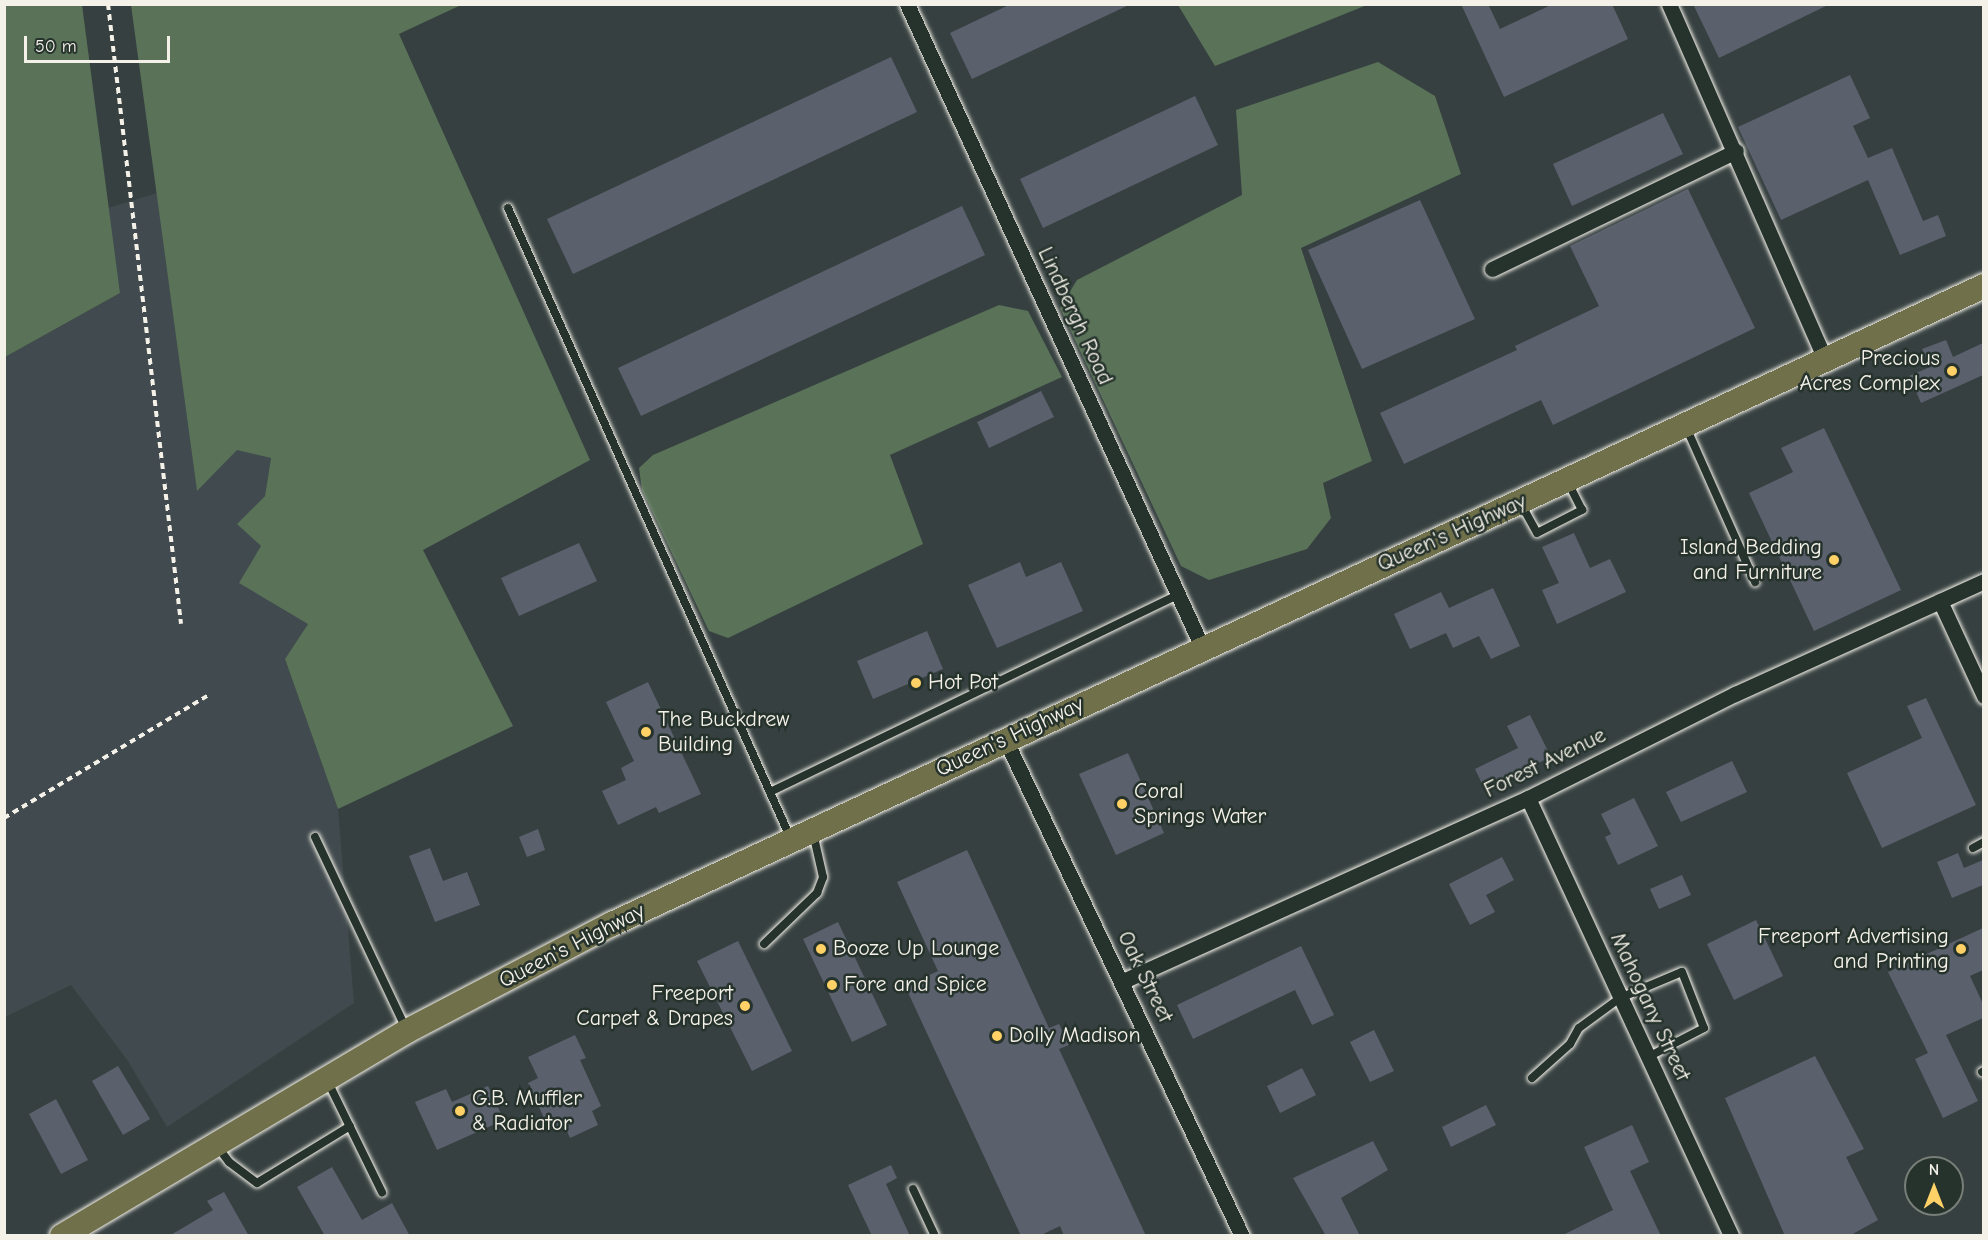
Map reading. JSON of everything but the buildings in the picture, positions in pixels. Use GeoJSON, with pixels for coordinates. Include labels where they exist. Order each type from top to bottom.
{"type":"FeatureCollection","features":[{"type":"Feature","properties":{"kind":"main road","name":"Queen's Highway"},"geometry":{"type":"LineString","coordinates":[[68,1234],[407,1031],[612,924],[1202,647],[1567,481],[1983,286]]}},
{"type":"Feature","properties":{"kind":"street","name":"Lindbergh Road"},"geometry":{"type":"LineString","coordinates":[[907,4],[1202,647]]}},
{"type":"Feature","properties":{"kind":"street"},"geometry":{"type":"LineString","coordinates":[[1669,4],[1736,151],[1825,360]]}},
{"type":"Feature","properties":{"kind":"street"},"geometry":{"type":"LineString","coordinates":[[1492,269],[1736,151]]}},
{"type":"Feature","properties":{"kind":"street","name":"Forest Avenue"},"geometry":{"type":"LineString","coordinates":[[1124,981],[1528,798],[1735,694],[1983,581]]}},
{"type":"Feature","properties":{"kind":"street"},"geometry":{"type":"LineString","coordinates":[[1940,601],[1983,696]]}},
{"type":"Feature","properties":{"kind":"street","name":"Oak Street"},"geometry":{"type":"LineString","coordinates":[[1005,739],[1124,981],[1242,1236]]}},
{"type":"Feature","properties":{"kind":"street","name":"Mahogany Street"},"geometry":{"type":"LineString","coordinates":[[1528,798],[1731,1236]]}},
{"type":"Feature","properties":{"kind":"lane"},"geometry":{"type":"LineString","coordinates":[[508,208],[770,792],[802,836],[823,877],[817,893],[764,944]]}},
{"type":"Feature","properties":{"kind":"lane"},"geometry":{"type":"LineString","coordinates":[[1685,426],[1755,582]]}},
{"type":"Feature","properties":{"kind":"lane"},"geometry":{"type":"LineString","coordinates":[[1521,502],[1537,533],[1582,510],[1567,481]]}},
{"type":"Feature","properties":{"kind":"lane"},"geometry":{"type":"LineString","coordinates":[[770,792],[1178,595]]}},
{"type":"Feature","properties":{"kind":"lane"},"geometry":{"type":"LineString","coordinates":[[315,837],[407,1031]]}},
{"type":"Feature","properties":{"kind":"lane"},"geometry":{"type":"LineString","coordinates":[[1973,848],[1983,842]]}},
{"type":"Feature","properties":{"kind":"lane"},"geometry":{"type":"LineString","coordinates":[[1532,1078],[1569,1044],[1579,1028],[1620,998],[1682,972],[1704,1028],[1648,1057]]}},
{"type":"Feature","properties":{"kind":"lane"},"geometry":{"type":"LineString","coordinates":[[327,1078],[382,1192]]}},
{"type":"Feature","properties":{"kind":"lane"},"geometry":{"type":"LineString","coordinates":[[216,1144],[229,1162],[257,1183],[350,1126]]}},
{"type":"Feature","properties":{"kind":"lane"},"geometry":{"type":"LineString","coordinates":[[913,1189],[935,1236]]}},
{"type":"Feature","properties":{"kind":"path"},"geometry":{"type":"LineString","coordinates":[[108,4],[181,624]]}},
{"type":"Feature","properties":{"kind":"path"},"geometry":{"type":"LineString","coordinates":[[4,818],[209,695]]}},
{"type":"Feature","properties":{"kind":"shaded area"},"geometry":{"type":"Polygon","coordinates":[[[157,193],[197,490],[237,449],[271,458],[265,496],[238,524],[261,546],[308,624],[285,659],[338,809],[354,1003],[167,1127],[128,1061],[71,985],[5,1017],[5,357],[120,293],[108,208],[157,193]]]}},
{"type":"Feature","properties":{"kind":"green space"},"geometry":{"type":"Polygon","coordinates":[[[5,4],[82,5],[120,293],[5,357],[5,4]]]}},
{"type":"Feature","properties":{"kind":"green space"},"geometry":{"type":"Polygon","coordinates":[[[131,5],[461,5],[399,34],[590,460],[423,550],[513,726],[338,809],[285,659],[308,624],[239,583],[261,546],[237,524],[265,496],[271,458],[237,450],[197,491],[131,5]]]}},
{"type":"Feature","properties":{"kind":"green space"},"geometry":{"type":"Polygon","coordinates":[[[1178,5],[1367,5],[1215,66],[1178,5]]]}},
{"type":"Feature","properties":{"kind":"green space"},"geometry":{"type":"Polygon","coordinates":[[[1378,62],[1435,96],[1461,174],[1301,248],[1372,461],[1323,483],[1331,518],[1307,549],[1209,580],[1181,566],[1060,308],[1077,280],[1242,195],[1236,110],[1378,62]]]}},
{"type":"Feature","properties":{"kind":"green space"},"geometry":{"type":"Polygon","coordinates":[[[999,305],[1028,311],[1062,377],[890,455],[923,544],[728,638],[709,631],[642,490],[639,468],[653,455],[999,305]]]}},
{"type":"Feature","properties":{"kind":"place","name":"Precious Acres Complex"},"geometry":{"type":"Point","coordinates":[1952,371]}},
{"type":"Feature","properties":{"kind":"place","name":"Island Bedding and Furniture"},"geometry":{"type":"Point","coordinates":[1834,560]}},
{"type":"Feature","properties":{"kind":"place","name":"Hot Pot"},"geometry":{"type":"Point","coordinates":[916,683]}},
{"type":"Feature","properties":{"kind":"place","name":"The Buckdrew Building"},"geometry":{"type":"Point","coordinates":[646,732]}},
{"type":"Feature","properties":{"kind":"place","name":"Coral Springs Water"},"geometry":{"type":"Point","coordinates":[1122,804]}},
{"type":"Feature","properties":{"kind":"place","name":"Booze Up Lounge"},"geometry":{"type":"Point","coordinates":[821,949]}},
{"type":"Feature","properties":{"kind":"place","name":"Freeport Advertising and Printing"},"geometry":{"type":"Point","coordinates":[1961,949]}},
{"type":"Feature","properties":{"kind":"place","name":"Fore and Spice"},"geometry":{"type":"Point","coordinates":[832,985]}},
{"type":"Feature","properties":{"kind":"place","name":"Freeport Carpet & Drapes"},"geometry":{"type":"Point","coordinates":[745,1006]}},
{"type":"Feature","properties":{"kind":"place","name":"Dolly Madison"},"geometry":{"type":"Point","coordinates":[997,1036]}},
{"type":"Feature","properties":{"kind":"place","name":"G.B. Muffler & Radiator"},"geometry":{"type":"Point","coordinates":[460,1111]}}]}
